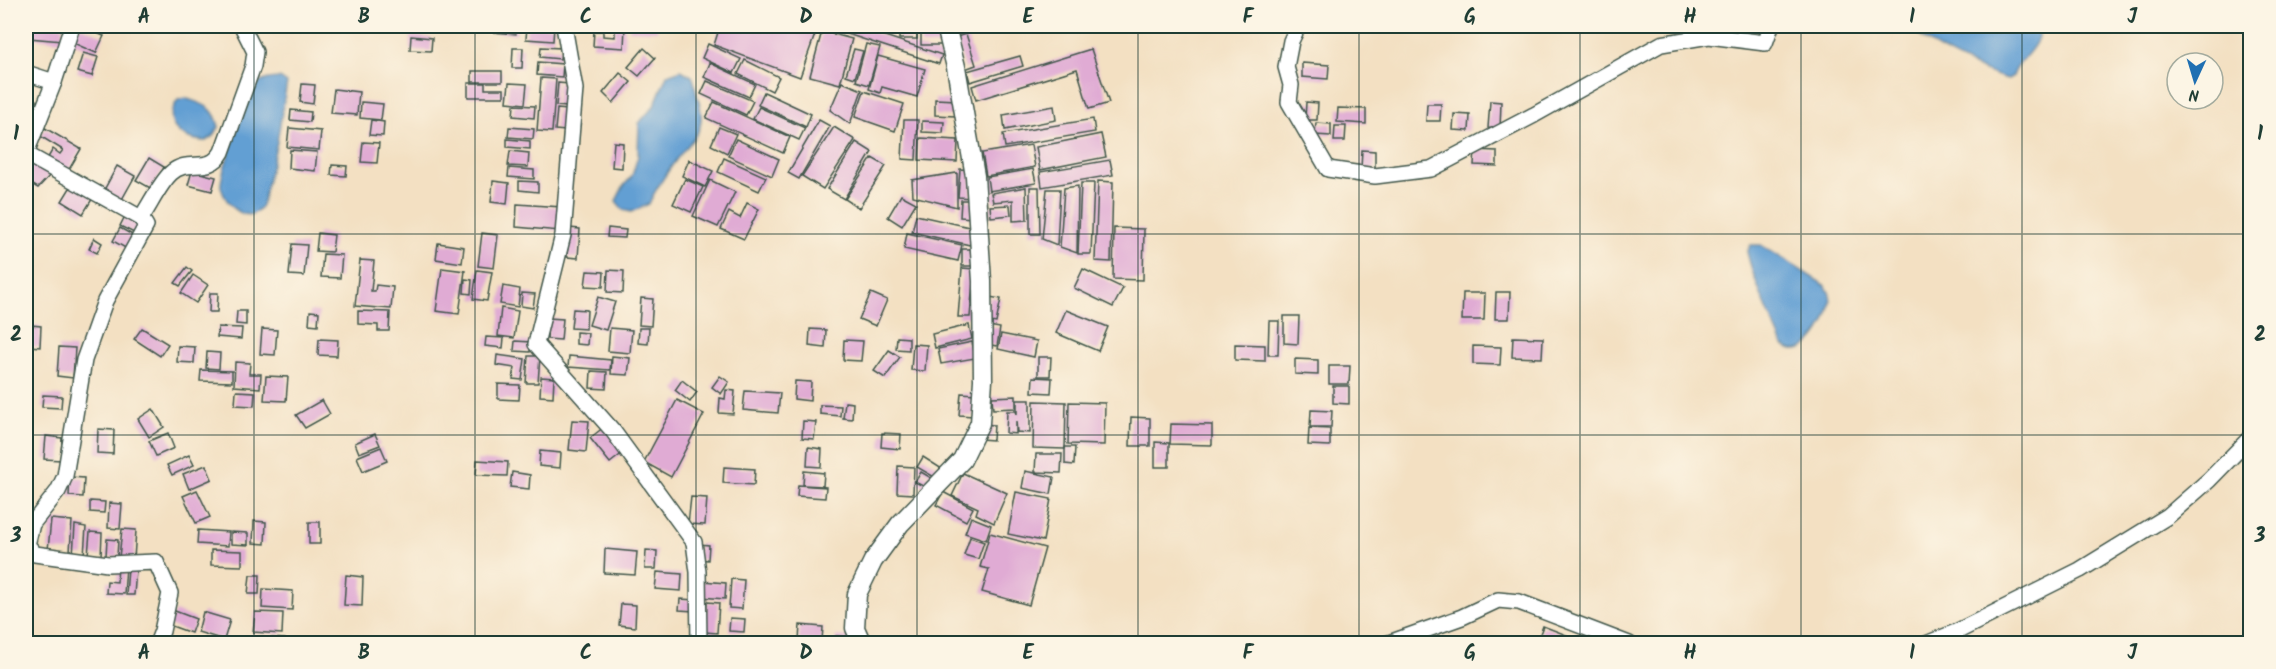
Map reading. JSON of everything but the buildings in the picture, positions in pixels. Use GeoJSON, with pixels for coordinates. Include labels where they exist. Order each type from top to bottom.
{"type":"FeatureCollection","features":[{"type":"Feature","properties":{"kind":"street"},"geometry":{"type":"LineString","coordinates":[[72,26],[54,82],[26,154],[141,218],[146,226],[105,301],[84,360],[65,476],[57,491],[32,524],[27,545],[35,554],[108,564],[156,562],[170,593],[157,644]]}},
{"type":"Feature","properties":{"kind":"street"},"geometry":{"type":"LineString","coordinates":[[141,218],[172,172],[188,165],[207,165],[216,161],[222,152],[253,66],[255,52],[242,26]]}},
{"type":"Feature","properties":{"kind":"street"},"geometry":{"type":"LineString","coordinates":[[564,26],[575,89],[563,235],[536,344],[613,431],[694,542],[698,572],[699,644]]}},
{"type":"Feature","properties":{"kind":"street"},"geometry":{"type":"LineString","coordinates":[[862,644],[855,628],[857,594],[873,561],[900,524],[962,460],[980,423],[983,380],[982,292],[975,176],[956,67],[946,26]]}},
{"type":"Feature","properties":{"kind":"street"},"geometry":{"type":"LineString","coordinates":[[1298,26],[1291,41],[1286,67],[1291,85],[1289,102],[1328,169],[1375,176],[1431,169],[1661,44],[1709,36],[1765,43],[1771,26]]}},
{"type":"Feature","properties":{"kind":"street"},"geometry":{"type":"LineString","coordinates":[[26,73],[54,82]]}},
{"type":"Feature","properties":{"kind":"street"},"geometry":{"type":"LineString","coordinates":[[1926,644],[1956,632],[2080,570],[2168,516],[2209,480],[2250,438]]}},
{"type":"Feature","properties":{"kind":"street"},"geometry":{"type":"LineString","coordinates":[[1386,644],[1462,617],[1498,600],[1519,602],[1629,644]]}},
{"type":"Feature","properties":{"kind":"water"},"geometry":{"type":"Polygon","coordinates":[[[1909,26],[2038,26],[2039,33],[2034,46],[2013,76],[2008,79],[1984,71],[1955,57],[1928,42],[1909,26]]]}},
{"type":"Feature","properties":{"kind":"water"},"geometry":{"type":"Polygon","coordinates":[[[681,70],[693,79],[701,110],[700,127],[661,181],[649,204],[631,212],[623,210],[616,201],[632,176],[638,156],[639,123],[654,106],[667,75],[681,70]]]}},
{"type":"Feature","properties":{"kind":"water"},"geometry":{"type":"Polygon","coordinates":[[[280,78],[287,83],[277,142],[262,205],[257,212],[244,214],[232,207],[223,194],[221,187],[225,167],[254,90],[263,81],[280,78]]]}},
{"type":"Feature","properties":{"kind":"water"},"geometry":{"type":"Polygon","coordinates":[[[185,98],[207,107],[217,120],[219,127],[206,141],[189,138],[176,130],[173,124],[171,117],[173,109],[178,100],[185,98]]]}},
{"type":"Feature","properties":{"kind":"water"},"geometry":{"type":"Polygon","coordinates":[[[1751,245],[1761,245],[1826,286],[1829,292],[1831,302],[1829,311],[1820,330],[1814,339],[1800,349],[1792,350],[1783,345],[1750,264],[1747,252],[1751,245]]]}}]}
